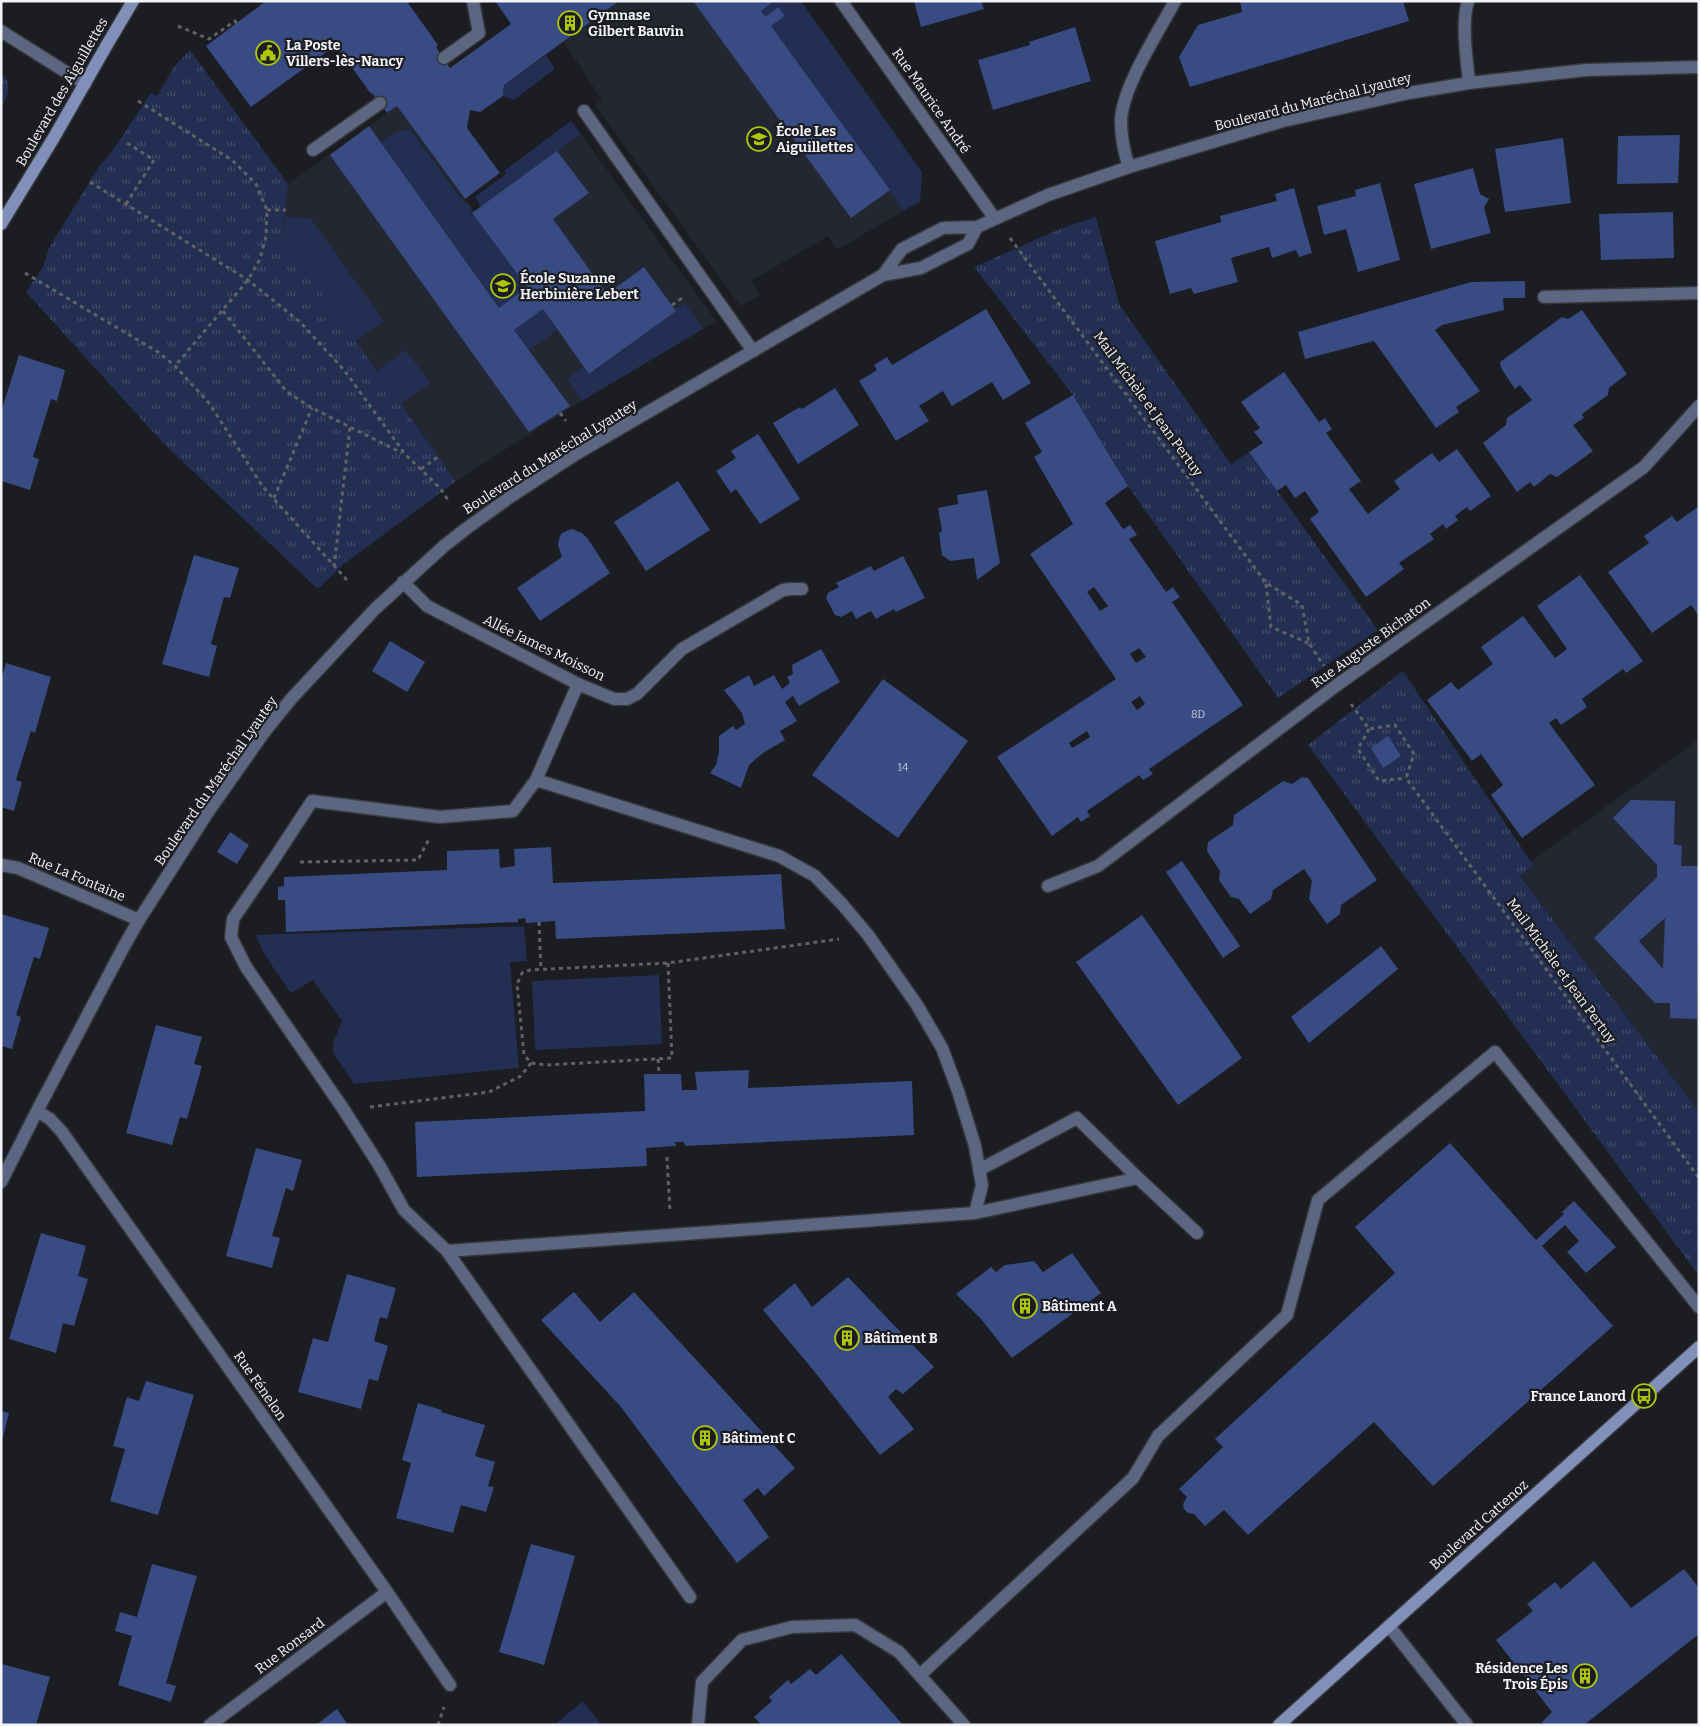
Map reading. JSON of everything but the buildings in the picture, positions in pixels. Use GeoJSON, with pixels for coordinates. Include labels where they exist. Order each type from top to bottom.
{"type":"FeatureCollection","features":[{"type":"Feature","properties":{"kind":"street","name":"Boulevard des Aiguillettes"},"geometry":{"type":"LineString","coordinates":[[1,224],[133,1]]}},
{"type":"Feature","properties":{"kind":"street"},"geometry":{"type":"LineString","coordinates":[[444,58],[479,33],[473,1]]}},
{"type":"Feature","properties":{"kind":"street","name":"Rue Maurice André"},"geometry":{"type":"LineString","coordinates":[[841,1],[995,219]]}},
{"type":"Feature","properties":{"kind":"street"},"geometry":{"type":"LineString","coordinates":[[1129,167],[1122,140],[1121,120],[1124,103],[1131,82],[1175,1]]}},
{"type":"Feature","properties":{"kind":"street"},"geometry":{"type":"LineString","coordinates":[[1468,1],[1465,30],[1469,83]]}},
{"type":"Feature","properties":{"kind":"street"},"geometry":{"type":"LineString","coordinates":[[1,31],[85,84]]}},
{"type":"Feature","properties":{"kind":"street","name":"Boulevard du Maréchal Lyautey"},"geometry":{"type":"LineString","coordinates":[[883,275],[902,249],[943,228],[978,227],[1048,195],[1129,167],[1301,117],[1409,93],[1469,83],[1586,70],[1699,67]]}},
{"type":"Feature","properties":{"kind":"street"},"geometry":{"type":"LineString","coordinates":[[313,150],[380,104]]}},
{"type":"Feature","properties":{"kind":"street"},"geometry":{"type":"LineString","coordinates":[[584,111],[753,351]]}},
{"type":"Feature","properties":{"kind":"street","name":"Boulevard du Maréchal Lyautey"},"geometry":{"type":"LineString","coordinates":[[1,1182],[139,920],[208,812],[290,699],[402,582],[467,528],[510,496],[584,450],[883,275],[921,268],[968,244],[978,227]]}},
{"type":"Feature","properties":{"kind":"street"},"geometry":{"type":"LineString","coordinates":[[1544,297],[1699,293]]}},
{"type":"Feature","properties":{"kind":"street","name":"Rue Auguste Bichaton"},"geometry":{"type":"LineString","coordinates":[[1048,886],[1098,866],[1337,685],[1644,467],[1699,406]]}},
{"type":"Feature","properties":{"kind":"street","name":"Allée James Moisson"},"geometry":{"type":"LineString","coordinates":[[402,582],[427,606],[578,684],[614,699],[627,699],[637,694],[682,649],[783,590],[802,590]]}},
{"type":"Feature","properties":{"kind":"street"},"geometry":{"type":"LineString","coordinates":[[578,684],[536,780],[513,811],[440,817],[312,800],[233,919],[231,937],[246,967],[344,1110],[379,1165],[404,1210],[447,1251],[690,1597]]}},
{"type":"Feature","properties":{"kind":"street"},"geometry":{"type":"LineString","coordinates":[[536,780],[779,856],[815,876],[868,935],[917,1005],[942,1048],[975,1146],[982,1185],[975,1213]]}},
{"type":"Feature","properties":{"kind":"street","name":"Rue La Fontaine"},"geometry":{"type":"LineString","coordinates":[[1,864],[18,868],[139,920]]}},
{"type":"Feature","properties":{"kind":"street"},"geometry":{"type":"LineString","coordinates":[[920,1675],[1133,1478],[1158,1436],[1287,1315],[1318,1200],[1495,1052],[1699,1307]]}},
{"type":"Feature","properties":{"kind":"street","name":"Rue Fénelon"},"geometry":{"type":"LineString","coordinates":[[37,1111],[50,1119],[62,1132],[387,1592],[450,1685]]}},
{"type":"Feature","properties":{"kind":"street"},"geometry":{"type":"LineString","coordinates":[[979,1170],[1077,1118],[1197,1233]]}},
{"type":"Feature","properties":{"kind":"street"},"geometry":{"type":"LineString","coordinates":[[447,1251],[975,1213],[1138,1178]]}},
{"type":"Feature","properties":{"kind":"street","name":"Boulevard Cattenoz"},"geometry":{"type":"LineString","coordinates":[[1279,1725],[1699,1347]]}},
{"type":"Feature","properties":{"kind":"street","name":"Rue Ronsard"},"geometry":{"type":"LineString","coordinates":[[210,1725],[387,1592]]}},
{"type":"Feature","properties":{"kind":"street"},"geometry":{"type":"LineString","coordinates":[[698,1725],[702,1682],[742,1640],[792,1627],[856,1626],[899,1652],[964,1725]]}},
{"type":"Feature","properties":{"kind":"street"},"geometry":{"type":"LineString","coordinates":[[1389,1626],[1466,1725]]}},
{"type":"Feature","properties":{"kind":"path"},"geometry":{"type":"LineString","coordinates":[[178,26],[209,39],[234,21],[237,24]]}},
{"type":"Feature","properties":{"kind":"path"},"geometry":{"type":"LineString","coordinates":[[138,101],[232,160],[244,170],[256,184],[266,210],[266,236],[260,259],[248,280],[175,366]]}},
{"type":"Feature","properties":{"kind":"path"},"geometry":{"type":"LineString","coordinates":[[126,143],[154,160],[126,205]]}},
{"type":"Feature","properties":{"kind":"path"},"geometry":{"type":"LineString","coordinates":[[90,182],[248,280],[300,322],[344,370],[405,454],[440,488],[448,500]]}},
{"type":"Feature","properties":{"kind":"path"},"geometry":{"type":"LineString","coordinates":[[266,210],[286,210]]}},
{"type":"Feature","properties":{"kind":"path","name":"Mail Michèle et Jean Pertuy"},"geometry":{"type":"LineString","coordinates":[[1011,238],[1266,583],[1302,604],[1309,643],[1369,729]]}},
{"type":"Feature","properties":{"kind":"path"},"geometry":{"type":"LineString","coordinates":[[25,273],[158,352],[175,366],[209,403],[263,487],[347,580]]}},
{"type":"Feature","properties":{"kind":"path"},"geometry":{"type":"LineString","coordinates":[[672,305],[685,296]]}},
{"type":"Feature","properties":{"kind":"path"},"geometry":{"type":"LineString","coordinates":[[223,311],[287,392],[312,408],[405,454]]}},
{"type":"Feature","properties":{"kind":"path"},"geometry":{"type":"LineString","coordinates":[[274,498],[312,408]]}},
{"type":"Feature","properties":{"kind":"path"},"geometry":{"type":"LineString","coordinates":[[560,413],[566,420]]}},
{"type":"Feature","properties":{"kind":"path"},"geometry":{"type":"LineString","coordinates":[[334,567],[350,427]]}},
{"type":"Feature","properties":{"kind":"path"},"geometry":{"type":"LineString","coordinates":[[421,469],[438,457]]}},
{"type":"Feature","properties":{"kind":"path","name":"Mail Michèle et Jean Pertuy"},"geometry":{"type":"LineString","coordinates":[[1266,583],[1271,626],[1309,643]]}},
{"type":"Feature","properties":{"kind":"path"},"geometry":{"type":"LineString","coordinates":[[1394,725],[1414,754],[1406,778],[1380,781],[1358,749],[1369,729],[1394,725]]}},
{"type":"Feature","properties":{"kind":"path","name":"Mail Michèle et Jean Pertuy"},"geometry":{"type":"LineString","coordinates":[[1406,778],[1699,1178]]}},
{"type":"Feature","properties":{"kind":"path"},"geometry":{"type":"LineString","coordinates":[[272,862],[418,860],[440,817]]}},
{"type":"Feature","properties":{"kind":"path"},"geometry":{"type":"LineString","coordinates":[[539,922],[541,970]]}},
{"type":"Feature","properties":{"kind":"path"},"geometry":{"type":"LineString","coordinates":[[668,963],[672,1058],[546,1064],[531,1063],[524,1055],[517,984],[522,973],[530,970],[668,963],[868,935]]}},
{"type":"Feature","properties":{"kind":"path"},"geometry":{"type":"LineString","coordinates":[[658,1059],[659,1074]]}},
{"type":"Feature","properties":{"kind":"path"},"geometry":{"type":"LineString","coordinates":[[344,1110],[489,1092],[521,1076],[531,1063]]}},
{"type":"Feature","properties":{"kind":"path"},"geometry":{"type":"LineString","coordinates":[[667,1157],[670,1211]]}},
{"type":"Feature","properties":{"kind":"shaded area","name":"École Les Aiguillettes"},"geometry":{"type":"Polygon","coordinates":[[[619,1],[801,1],[922,172],[920,201],[837,250],[828,236],[751,281],[760,295],[740,306],[595,105],[602,100],[564,42],[619,1]]]}},
{"type":"Feature","properties":{"kind":"shaded area","name":"École Suzanne Herbinière Lebert"},"geometry":{"type":"Polygon","coordinates":[[[397,106],[474,212],[581,134],[716,321],[570,408],[456,481],[282,238],[288,184],[397,106]]]}},
{"type":"Feature","properties":{"kind":"shaded area"},"geometry":{"type":"Polygon","coordinates":[[[1699,739],[1699,1112],[1520,875],[1533,865],[1530,862],[1699,739]]]}},
{"type":"Feature","properties":{"kind":"green space"},"geometry":{"type":"Polygon","coordinates":[[[774,1],[801,1],[922,172],[920,201],[904,211],[771,26],[784,16],[778,7],[765,17],[761,11],[774,1]]]}},
{"type":"Feature","properties":{"kind":"green space"},"geometry":{"type":"Polygon","coordinates":[[[190,50],[288,184],[282,238],[456,481],[344,564],[318,589],[164,444],[26,292],[43,267],[49,248],[98,168],[111,153],[151,93],[157,96],[174,67],[190,50]]]}},
{"type":"Feature","properties":{"kind":"green space"},"geometry":{"type":"Polygon","coordinates":[[[546,55],[555,69],[514,100],[503,96],[504,85],[546,55]]]}},
{"type":"Feature","properties":{"kind":"green space"},"geometry":{"type":"Polygon","coordinates":[[[1,73],[5,77],[8,90],[1,107],[1,73]]]}},
{"type":"Feature","properties":{"kind":"green space"},"geometry":{"type":"Polygon","coordinates":[[[571,121],[581,134],[481,207],[475,197],[506,174],[504,171],[571,121]]]}},
{"type":"Feature","properties":{"kind":"green space"},"geometry":{"type":"Polygon","coordinates":[[[410,129],[464,203],[467,202],[472,208],[470,211],[527,287],[499,308],[381,143],[394,134],[410,129]]]}},
{"type":"Feature","properties":{"kind":"green space"},"geometry":{"type":"Polygon","coordinates":[[[285,216],[311,219],[384,321],[355,342],[282,238],[285,216]]]}},
{"type":"Feature","properties":{"kind":"green space"},"geometry":{"type":"Polygon","coordinates":[[[1096,217],[1119,304],[1231,464],[1249,452],[1378,630],[1278,698],[1128,486],[1073,395],[974,267],[1060,229],[1096,217]]]}},
{"type":"Feature","properties":{"kind":"green space"},"geometry":{"type":"Polygon","coordinates":[[[684,302],[703,329],[582,401],[567,379],[584,366],[590,374],[676,311],[675,309],[684,302]]]}},
{"type":"Feature","properties":{"kind":"green space"},"geometry":{"type":"Polygon","coordinates":[[[543,309],[557,330],[529,350],[514,330],[543,309]]]}},
{"type":"Feature","properties":{"kind":"green space"},"geometry":{"type":"Polygon","coordinates":[[[406,350],[430,383],[400,404],[376,371],[406,350]]]}},
{"type":"Feature","properties":{"kind":"green space"},"geometry":{"type":"Polygon","coordinates":[[[1403,671],[1533,865],[1520,876],[1699,1112],[1699,1276],[1308,745],[1403,671]]]}},
{"type":"Feature","properties":{"kind":"green space"},"geometry":{"type":"Polygon","coordinates":[[[524,926],[527,961],[510,962],[519,1068],[354,1084],[333,1053],[333,1043],[342,1021],[313,980],[291,993],[266,957],[255,935],[524,926]]]}},
{"type":"Feature","properties":{"kind":"green space"},"geometry":{"type":"Polygon","coordinates":[[[659,975],[662,1044],[535,1050],[532,981],[659,975]]]}},
{"type":"Feature","properties":{"kind":"green space"},"geometry":{"type":"Polygon","coordinates":[[[583,1701],[602,1725],[554,1725],[583,1701]]]}},
{"type":"Feature","properties":{"kind":"place","name":"Gymnase Gilbert Bauvin"},"geometry":{"type":"Point","coordinates":[570,23]}},
{"type":"Feature","properties":{"kind":"place","name":"La Poste Villers-lès-Nancy"},"geometry":{"type":"Point","coordinates":[268,53]}},
{"type":"Feature","properties":{"kind":"place","name":"École Les Aiguillettes"},"geometry":{"type":"Point","coordinates":[759,139]}},
{"type":"Feature","properties":{"kind":"place","name":"École Suzanne Herbinière Lebert"},"geometry":{"type":"Point","coordinates":[503,286]}},
{"type":"Feature","properties":{"kind":"place","name":"Bâtiment A"},"geometry":{"type":"Point","coordinates":[1025,1306]}},
{"type":"Feature","properties":{"kind":"place","name":"Bâtiment B"},"geometry":{"type":"Point","coordinates":[847,1338]}},
{"type":"Feature","properties":{"kind":"place","name":"France Lanord"},"geometry":{"type":"Point","coordinates":[1644,1396]}},
{"type":"Feature","properties":{"kind":"place","name":"Bâtiment C"},"geometry":{"type":"Point","coordinates":[705,1438]}},
{"type":"Feature","properties":{"kind":"place","name":"Résidence Les Trois Épis"},"geometry":{"type":"Point","coordinates":[1585,1676]}}]}
